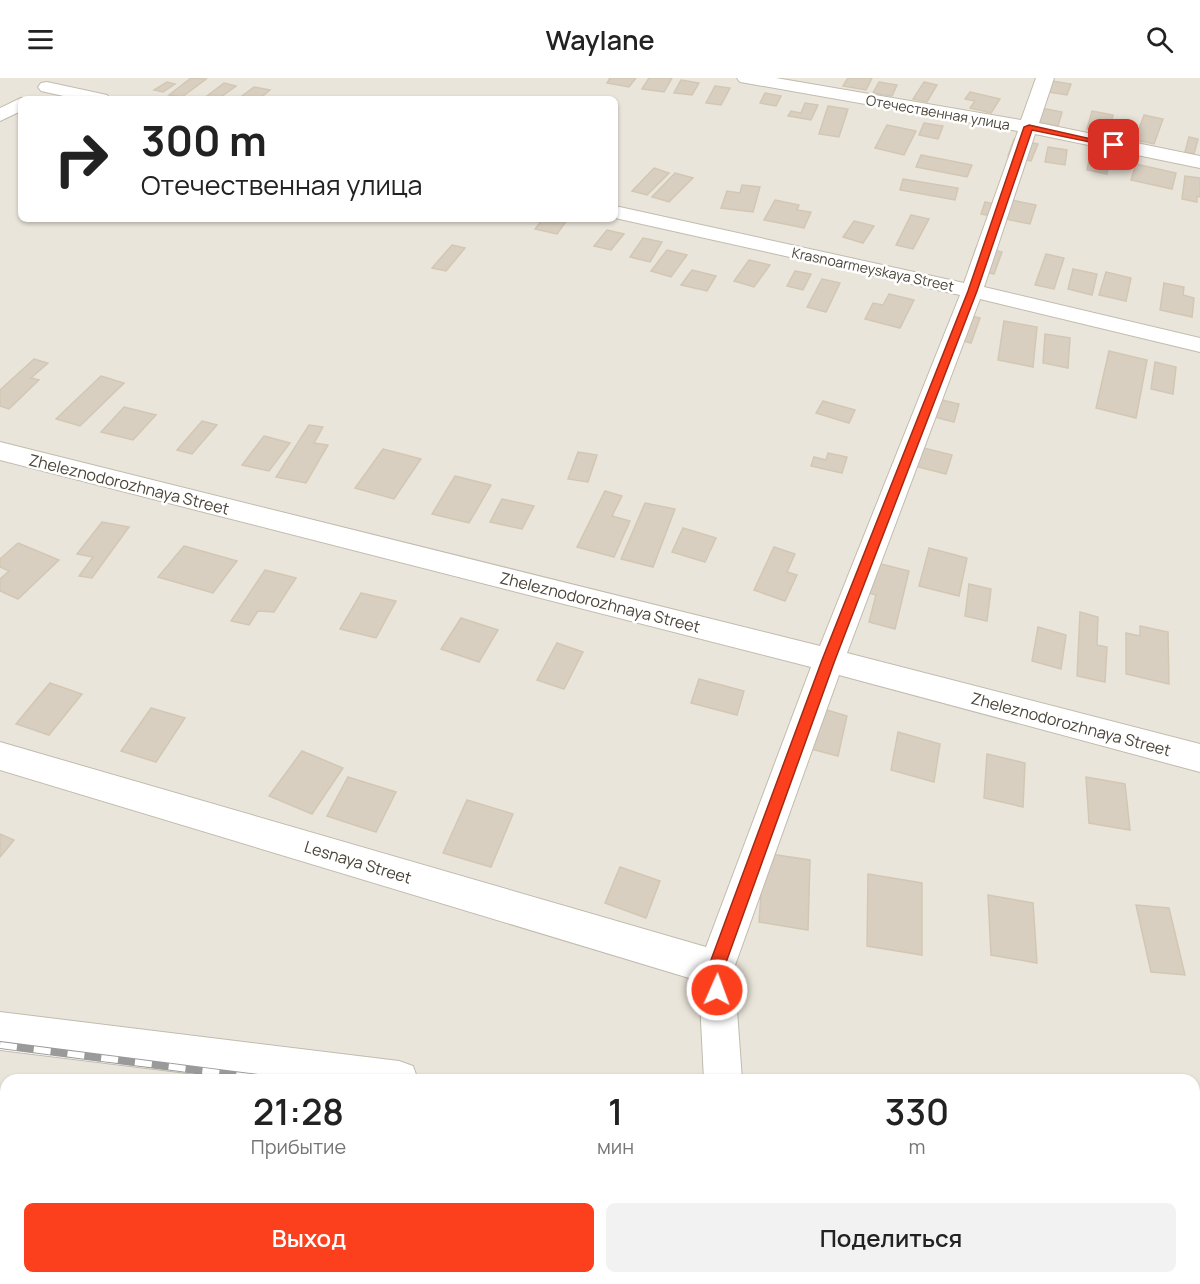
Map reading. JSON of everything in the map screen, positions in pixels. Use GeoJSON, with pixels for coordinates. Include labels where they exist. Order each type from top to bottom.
{"type":"FeatureCollection","features":[{"type":"Feature","properties":{"kind":"street","name":"Отечественная улица"},"geometry":{"type":"LineString","coordinates":[[746,78],[1029,127],[1200,162]]}},
{"type":"Feature","properties":{"kind":"street"},"geometry":{"type":"LineString","coordinates":[[723,1074],[716,968],[829,660],[972,291],[1045,78]]}},
{"type":"Feature","properties":{"kind":"street"},"geometry":{"type":"LineString","coordinates":[[32,96],[54,82],[93,96]]}},
{"type":"Feature","properties":{"kind":"street"},"geometry":{"type":"LineString","coordinates":[[0,116],[18,105]]}},
{"type":"Feature","properties":{"kind":"street","name":"Krasnoarmeyskaya Street"},"geometry":{"type":"LineString","coordinates":[[618,213],[972,291],[1200,345]]}},
{"type":"Feature","properties":{"kind":"street","name":"Zheleznodorozhnaya Street"},"geometry":{"type":"LineString","coordinates":[[0,451],[829,660],[1200,758]]}},
{"type":"Feature","properties":{"kind":"street","name":"Lesnaya Street"},"geometry":{"type":"LineString","coordinates":[[0,756],[716,968]]}},
{"type":"Feature","properties":{"kind":"street"},"geometry":{"type":"LineString","coordinates":[[0,1031],[350,1074]]}},
{"type":"Feature","properties":{"kind":"shaded area"},"geometry":{"type":"Polygon","coordinates":[[[0,78],[1200,78],[1200,1074],[0,1074],[0,78]]]}},
{"type":"Feature","properties":{"kind":"building"},"geometry":{"type":"Polygon","coordinates":[[[191,78],[206,79],[183,96],[169,95],[191,78]]]}},
{"type":"Feature","properties":{"kind":"building"},"geometry":{"type":"Polygon","coordinates":[[[610,78],[636,78],[629,87],[607,83],[610,78]]]}},
{"type":"Feature","properties":{"kind":"building"},"geometry":{"type":"Polygon","coordinates":[[[649,78],[672,78],[664,92],[642,89],[649,78]]]}},
{"type":"Feature","properties":{"kind":"building"},"geometry":{"type":"Polygon","coordinates":[[[848,78],[872,78],[866,90],[843,86],[848,78]]]}},
{"type":"Feature","properties":{"kind":"building"},"geometry":{"type":"Polygon","coordinates":[[[681,80],[699,83],[692,95],[674,93],[681,80]]]}},
{"type":"Feature","properties":{"kind":"building"},"geometry":{"type":"Polygon","coordinates":[[[1052,81],[1071,84],[1067,95],[1048,92],[1052,81]]]}},
{"type":"Feature","properties":{"kind":"building"},"geometry":{"type":"Polygon","coordinates":[[[167,82],[175,84],[163,92],[154,90],[167,82]]]}},
{"type":"Feature","properties":{"kind":"building"},"geometry":{"type":"Polygon","coordinates":[[[879,82],[897,85],[892,96],[873,93],[879,82]]]}},
{"type":"Feature","properties":{"kind":"building"},"geometry":{"type":"Polygon","coordinates":[[[924,82],[937,85],[927,102],[913,99],[924,82]]]}},
{"type":"Feature","properties":{"kind":"building"},"geometry":{"type":"Polygon","coordinates":[[[224,83],[236,86],[222,96],[207,96],[224,83]]]}},
{"type":"Feature","properties":{"kind":"building"},"geometry":{"type":"Polygon","coordinates":[[[715,86],[730,88],[721,105],[706,103],[715,86]]]}},
{"type":"Feature","properties":{"kind":"building"},"geometry":{"type":"Polygon","coordinates":[[[254,87],[270,90],[263,96],[242,96],[254,87]]]}},
{"type":"Feature","properties":{"kind":"building"},"geometry":{"type":"Polygon","coordinates":[[[970,92],[1000,99],[991,113],[970,108],[975,101],[965,99],[970,92]]]}},
{"type":"Feature","properties":{"kind":"building"},"geometry":{"type":"Polygon","coordinates":[[[765,93],[781,96],[776,106],[760,103],[765,93]]]}},
{"type":"Feature","properties":{"kind":"building"},"geometry":{"type":"Polygon","coordinates":[[[805,103],[818,105],[811,120],[788,116],[791,111],[801,113],[805,103]]]}},
{"type":"Feature","properties":{"kind":"building"},"geometry":{"type":"Polygon","coordinates":[[[828,106],[848,109],[839,137],[819,134],[828,106]]]}},
{"type":"Feature","properties":{"kind":"building"},"geometry":{"type":"Polygon","coordinates":[[[1041,108],[1062,112],[1058,126],[1037,123],[1041,108]]]}},
{"type":"Feature","properties":{"kind":"building"},"geometry":{"type":"Polygon","coordinates":[[[1092,111],[1113,115],[1109,133],[1087,129],[1092,111]]]}},
{"type":"Feature","properties":{"kind":"building"},"geometry":{"type":"Polygon","coordinates":[[[1144,115],[1163,119],[1154,144],[1135,140],[1144,115]]]}},
{"type":"Feature","properties":{"kind":"building"},"geometry":{"type":"Polygon","coordinates":[[[924,123],[943,126],[938,139],[919,135],[924,123]]]}},
{"type":"Feature","properties":{"kind":"building"},"geometry":{"type":"Polygon","coordinates":[[[887,125],[916,131],[904,155],[875,148],[887,125]]]}},
{"type":"Feature","properties":{"kind":"building"},"geometry":{"type":"Polygon","coordinates":[[[1189,137],[1198,139],[1194,154],[1185,152],[1189,137]]]}},
{"type":"Feature","properties":{"kind":"building"},"geometry":{"type":"Polygon","coordinates":[[[1014,139],[1038,144],[1031,161],[1008,156],[1014,139]]]}},
{"type":"Feature","properties":{"kind":"building"},"geometry":{"type":"Polygon","coordinates":[[[1048,147],[1067,150],[1065,165],[1045,162],[1048,147]]]}},
{"type":"Feature","properties":{"kind":"building"},"geometry":{"type":"Polygon","coordinates":[[[921,155],[972,165],[967,177],[916,167],[921,155]]]}},
{"type":"Feature","properties":{"kind":"building"},"geometry":{"type":"Polygon","coordinates":[[[1090,155],[1109,158],[1107,174],[1087,170],[1090,155]]]}},
{"type":"Feature","properties":{"kind":"building"},"geometry":{"type":"Polygon","coordinates":[[[1136,164],[1176,173],[1172,189],[1131,180],[1136,164]]]}},
{"type":"Feature","properties":{"kind":"building"},"geometry":{"type":"Polygon","coordinates":[[[654,168],[669,173],[647,195],[632,191],[654,168]]]}},
{"type":"Feature","properties":{"kind":"building"},"geometry":{"type":"Polygon","coordinates":[[[675,173],[693,178],[669,202],[652,197],[675,173]]]}},
{"type":"Feature","properties":{"kind":"building"},"geometry":{"type":"Polygon","coordinates":[[[1185,176],[1200,178],[1200,197],[1197,196],[1197,202],[1182,199],[1185,176]]]}},
{"type":"Feature","properties":{"kind":"building"},"geometry":{"type":"Polygon","coordinates":[[[903,179],[958,188],[955,200],[900,190],[903,179]]]}},
{"type":"Feature","properties":{"kind":"building"},"geometry":{"type":"Polygon","coordinates":[[[742,185],[760,187],[753,212],[721,208],[727,191],[740,193],[742,185]]]}},
{"type":"Feature","properties":{"kind":"building"},"geometry":{"type":"Polygon","coordinates":[[[997,197],[1036,205],[1030,224],[981,214],[985,202],[994,204],[997,197]]]}},
{"type":"Feature","properties":{"kind":"building"},"geometry":{"type":"Polygon","coordinates":[[[775,200],[799,205],[797,210],[811,212],[804,228],[764,220],[775,200]]]}},
{"type":"Feature","properties":{"kind":"building"},"geometry":{"type":"Polygon","coordinates":[[[911,215],[929,219],[913,249],[896,245],[911,215]]]}},
{"type":"Feature","properties":{"kind":"building"},"geometry":{"type":"Polygon","coordinates":[[[854,221],[874,226],[863,243],[843,237],[854,221]]]}},
{"type":"Feature","properties":{"kind":"building"},"geometry":{"type":"Polygon","coordinates":[[[541,222],[566,222],[557,234],[535,229],[541,222]]]}},
{"type":"Feature","properties":{"kind":"building"},"geometry":{"type":"Polygon","coordinates":[[[607,230],[624,234],[611,250],[594,246],[607,230]]]}},
{"type":"Feature","properties":{"kind":"building"},"geometry":{"type":"Polygon","coordinates":[[[643,238],[662,242],[650,262],[630,257],[643,238]]]}},
{"type":"Feature","properties":{"kind":"building"},"geometry":{"type":"Polygon","coordinates":[[[452,245],[465,248],[446,271],[432,268],[452,245]]]}},
{"type":"Feature","properties":{"kind":"building"},"geometry":{"type":"Polygon","coordinates":[[[977,246],[1002,252],[994,274],[969,268],[977,246]]]}},
{"type":"Feature","properties":{"kind":"building"},"geometry":{"type":"Polygon","coordinates":[[[667,250],[687,255],[671,277],[651,271],[667,250]]]}},
{"type":"Feature","properties":{"kind":"building"},"geometry":{"type":"Polygon","coordinates":[[[1046,254],[1064,258],[1054,289],[1035,285],[1046,254]]]}},
{"type":"Feature","properties":{"kind":"building"},"geometry":{"type":"Polygon","coordinates":[[[749,260],[770,265],[754,287],[734,281],[749,260]]]}},
{"type":"Feature","properties":{"kind":"building"},"geometry":{"type":"Polygon","coordinates":[[[1073,269],[1097,274],[1092,295],[1068,289],[1073,269]]]}},
{"type":"Feature","properties":{"kind":"building"},"geometry":{"type":"Polygon","coordinates":[[[692,270],[716,276],[707,291],[681,285],[692,270]]]}},
{"type":"Feature","properties":{"kind":"building"},"geometry":{"type":"Polygon","coordinates":[[[795,271],[811,274],[803,290],[787,286],[795,271]]]}},
{"type":"Feature","properties":{"kind":"building"},"geometry":{"type":"Polygon","coordinates":[[[1106,272],[1131,278],[1126,301],[1099,295],[1106,272]]]}},
{"type":"Feature","properties":{"kind":"building"},"geometry":{"type":"Polygon","coordinates":[[[822,279],[840,283],[826,312],[807,307],[822,279]]]}},
{"type":"Feature","properties":{"kind":"building"},"geometry":{"type":"Polygon","coordinates":[[[1164,283],[1184,287],[1183,295],[1194,298],[1192,317],[1160,310],[1164,283]]]}},
{"type":"Feature","properties":{"kind":"building"},"geometry":{"type":"Polygon","coordinates":[[[889,294],[914,300],[900,328],[865,319],[873,303],[883,305],[889,294]]]}},
{"type":"Feature","properties":{"kind":"building"},"geometry":{"type":"Polygon","coordinates":[[[955,312],[980,318],[971,343],[944,336],[955,312]]]}},
{"type":"Feature","properties":{"kind":"building"},"geometry":{"type":"Polygon","coordinates":[[[1004,321],[1037,327],[1033,367],[998,360],[1004,321]]]}},
{"type":"Feature","properties":{"kind":"building"},"geometry":{"type":"Polygon","coordinates":[[[1045,334],[1070,338],[1068,368],[1043,363],[1045,334]]]}},
{"type":"Feature","properties":{"kind":"building"},"geometry":{"type":"Polygon","coordinates":[[[1109,351],[1147,360],[1136,418],[1096,408],[1109,351]]]}},
{"type":"Feature","properties":{"kind":"building"},"geometry":{"type":"Polygon","coordinates":[[[34,359],[48,363],[31,378],[39,380],[9,409],[0,406],[0,390],[34,359]]]}},
{"type":"Feature","properties":{"kind":"building"},"geometry":{"type":"Polygon","coordinates":[[[1155,362],[1176,367],[1173,394],[1151,389],[1155,362]]]}},
{"type":"Feature","properties":{"kind":"building"},"geometry":{"type":"Polygon","coordinates":[[[101,376],[124,383],[80,426],[56,419],[101,376]]]}},
{"type":"Feature","properties":{"kind":"building"},"geometry":{"type":"Polygon","coordinates":[[[921,395],[959,404],[954,422],[915,412],[921,395]]]}},
{"type":"Feature","properties":{"kind":"building"},"geometry":{"type":"Polygon","coordinates":[[[823,401],[855,410],[849,423],[816,413],[823,401]]]}},
{"type":"Feature","properties":{"kind":"building"},"geometry":{"type":"Polygon","coordinates":[[[124,407],[156,415],[133,440],[101,432],[124,407]]]}},
{"type":"Feature","properties":{"kind":"building"},"geometry":{"type":"Polygon","coordinates":[[[202,421],[217,425],[192,454],[177,450],[202,421]]]}},
{"type":"Feature","properties":{"kind":"building"},"geometry":{"type":"Polygon","coordinates":[[[309,425],[323,427],[314,443],[328,445],[306,483],[276,477],[309,425]]]}},
{"type":"Feature","properties":{"kind":"building"},"geometry":{"type":"Polygon","coordinates":[[[264,436],[290,443],[269,471],[242,465],[264,436]]]}},
{"type":"Feature","properties":{"kind":"building"},"geometry":{"type":"Polygon","coordinates":[[[904,443],[952,455],[946,474],[899,462],[904,443]]]}},
{"type":"Feature","properties":{"kind":"building"},"geometry":{"type":"Polygon","coordinates":[[[383,449],[421,459],[394,499],[355,488],[383,449]]]}},
{"type":"Feature","properties":{"kind":"building"},"geometry":{"type":"Polygon","coordinates":[[[578,452],[597,455],[588,482],[568,479],[578,452]]]}},
{"type":"Feature","properties":{"kind":"building"},"geometry":{"type":"Polygon","coordinates":[[[828,453],[847,457],[842,473],[811,466],[814,457],[826,460],[828,453]]]}},
{"type":"Feature","properties":{"kind":"building"},"geometry":{"type":"Polygon","coordinates":[[[455,476],[491,485],[469,523],[432,514],[455,476]]]}},
{"type":"Feature","properties":{"kind":"building"},"geometry":{"type":"Polygon","coordinates":[[[605,491],[622,496],[612,516],[630,521],[614,557],[577,547],[605,491]]]}},
{"type":"Feature","properties":{"kind":"building"},"geometry":{"type":"Polygon","coordinates":[[[502,499],[534,506],[522,529],[490,522],[502,499]]]}},
{"type":"Feature","properties":{"kind":"building"},"geometry":{"type":"Polygon","coordinates":[[[645,503],[675,509],[653,567],[621,559],[645,503]]]}},
{"type":"Feature","properties":{"kind":"building"},"geometry":{"type":"Polygon","coordinates":[[[102,522],[129,527],[92,578],[79,576],[93,557],[77,554],[102,522]]]}},
{"type":"Feature","properties":{"kind":"building"},"geometry":{"type":"Polygon","coordinates":[[[683,528],[716,538],[705,562],[672,552],[683,528]]]}},
{"type":"Feature","properties":{"kind":"building"},"geometry":{"type":"Polygon","coordinates":[[[18,543],[59,560],[18,599],[0,591],[0,579],[9,571],[0,567],[0,559],[18,543]]]}},
{"type":"Feature","properties":{"kind":"building"},"geometry":{"type":"Polygon","coordinates":[[[184,546],[237,561],[213,593],[158,577],[184,546]]]}},
{"type":"Feature","properties":{"kind":"building"},"geometry":{"type":"Polygon","coordinates":[[[774,547],[795,554],[787,572],[797,575],[785,601],[754,590],[774,547]]]}},
{"type":"Feature","properties":{"kind":"building"},"geometry":{"type":"Polygon","coordinates":[[[929,548],[967,558],[959,596],[919,586],[929,548]]]}},
{"type":"Feature","properties":{"kind":"building"},"geometry":{"type":"Polygon","coordinates":[[[873,562],[909,571],[895,629],[869,622],[876,595],[865,592],[873,562]]]}},
{"type":"Feature","properties":{"kind":"building"},"geometry":{"type":"Polygon","coordinates":[[[265,570],[296,578],[274,612],[258,611],[249,625],[231,621],[265,570]]]}},
{"type":"Feature","properties":{"kind":"building"},"geometry":{"type":"Polygon","coordinates":[[[969,584],[991,589],[987,621],[965,616],[969,584]]]}},
{"type":"Feature","properties":{"kind":"building"},"geometry":{"type":"Polygon","coordinates":[[[361,593],[396,601],[376,638],[340,629],[361,593]]]}},
{"type":"Feature","properties":{"kind":"building"},"geometry":{"type":"Polygon","coordinates":[[[1080,612],[1098,617],[1097,645],[1107,647],[1105,682],[1077,676],[1080,612]]]}},
{"type":"Feature","properties":{"kind":"building"},"geometry":{"type":"Polygon","coordinates":[[[461,618],[498,630],[479,662],[441,649],[461,618]]]}},
{"type":"Feature","properties":{"kind":"building"},"geometry":{"type":"Polygon","coordinates":[[[1140,626],[1168,632],[1169,684],[1126,674],[1126,633],[1140,636],[1140,626]]]}},
{"type":"Feature","properties":{"kind":"building"},"geometry":{"type":"Polygon","coordinates":[[[1038,627],[1066,635],[1061,669],[1032,661],[1038,627]]]}},
{"type":"Feature","properties":{"kind":"building"},"geometry":{"type":"Polygon","coordinates":[[[557,643],[583,652],[564,689],[537,680],[557,643]]]}},
{"type":"Feature","properties":{"kind":"building"},"geometry":{"type":"Polygon","coordinates":[[[699,679],[744,691],[737,715],[691,703],[699,679]]]}},
{"type":"Feature","properties":{"kind":"building"},"geometry":{"type":"Polygon","coordinates":[[[50,683],[82,694],[49,735],[16,724],[50,683]]]}},
{"type":"Feature","properties":{"kind":"building"},"geometry":{"type":"Polygon","coordinates":[[[817,707],[847,716],[838,756],[807,748],[817,707]]]}},
{"type":"Feature","properties":{"kind":"building"},"geometry":{"type":"Polygon","coordinates":[[[151,708],[185,718],[156,762],[121,751],[151,708]]]}},
{"type":"Feature","properties":{"kind":"building"},"geometry":{"type":"Polygon","coordinates":[[[898,732],[940,744],[934,782],[891,770],[898,732]]]}},
{"type":"Feature","properties":{"kind":"building"},"geometry":{"type":"Polygon","coordinates":[[[302,751],[343,768],[312,814],[269,796],[302,751]]]}},
{"type":"Feature","properties":{"kind":"building"},"geometry":{"type":"Polygon","coordinates":[[[987,754],[1025,763],[1023,807],[984,798],[987,754]]]}},
{"type":"Feature","properties":{"kind":"building"},"geometry":{"type":"Polygon","coordinates":[[[348,777],[396,792],[376,832],[327,816],[348,777]]]}},
{"type":"Feature","properties":{"kind":"building"},"geometry":{"type":"Polygon","coordinates":[[[1086,777],[1125,784],[1130,830],[1089,823],[1086,777]]]}},
{"type":"Feature","properties":{"kind":"building"},"geometry":{"type":"Polygon","coordinates":[[[467,800],[513,814],[491,867],[443,853],[467,800]]]}},
{"type":"Feature","properties":{"kind":"building"},"geometry":{"type":"Polygon","coordinates":[[[0,834],[14,840],[0,857],[0,834]]]}},
{"type":"Feature","properties":{"kind":"building"},"geometry":{"type":"Polygon","coordinates":[[[764,853],[810,860],[808,930],[759,922],[764,853]]]}},
{"type":"Feature","properties":{"kind":"building"},"geometry":{"type":"Polygon","coordinates":[[[620,867],[660,881],[646,918],[605,903],[620,867]]]}},
{"type":"Feature","properties":{"kind":"building"},"geometry":{"type":"Polygon","coordinates":[[[868,874],[922,883],[922,955],[867,946],[868,874]]]}},
{"type":"Feature","properties":{"kind":"building"},"geometry":{"type":"Polygon","coordinates":[[[988,895],[1033,903],[1037,963],[991,955],[988,895]]]}},
{"type":"Feature","properties":{"kind":"building"},"geometry":{"type":"Polygon","coordinates":[[[1136,905],[1169,908],[1185,975],[1151,972],[1136,905]]]}},
{"type":"Feature","properties":{"kind":"railway"},"geometry":{"type":"LineString","coordinates":[[0,1045],[227,1074]]}},
{"type":"Feature","properties":{"kind":"route"},"geometry":{"type":"LineString","coordinates":[[717,990],[716,968],[829,660],[972,291],[1029,127],[1114,145]]}}]}
